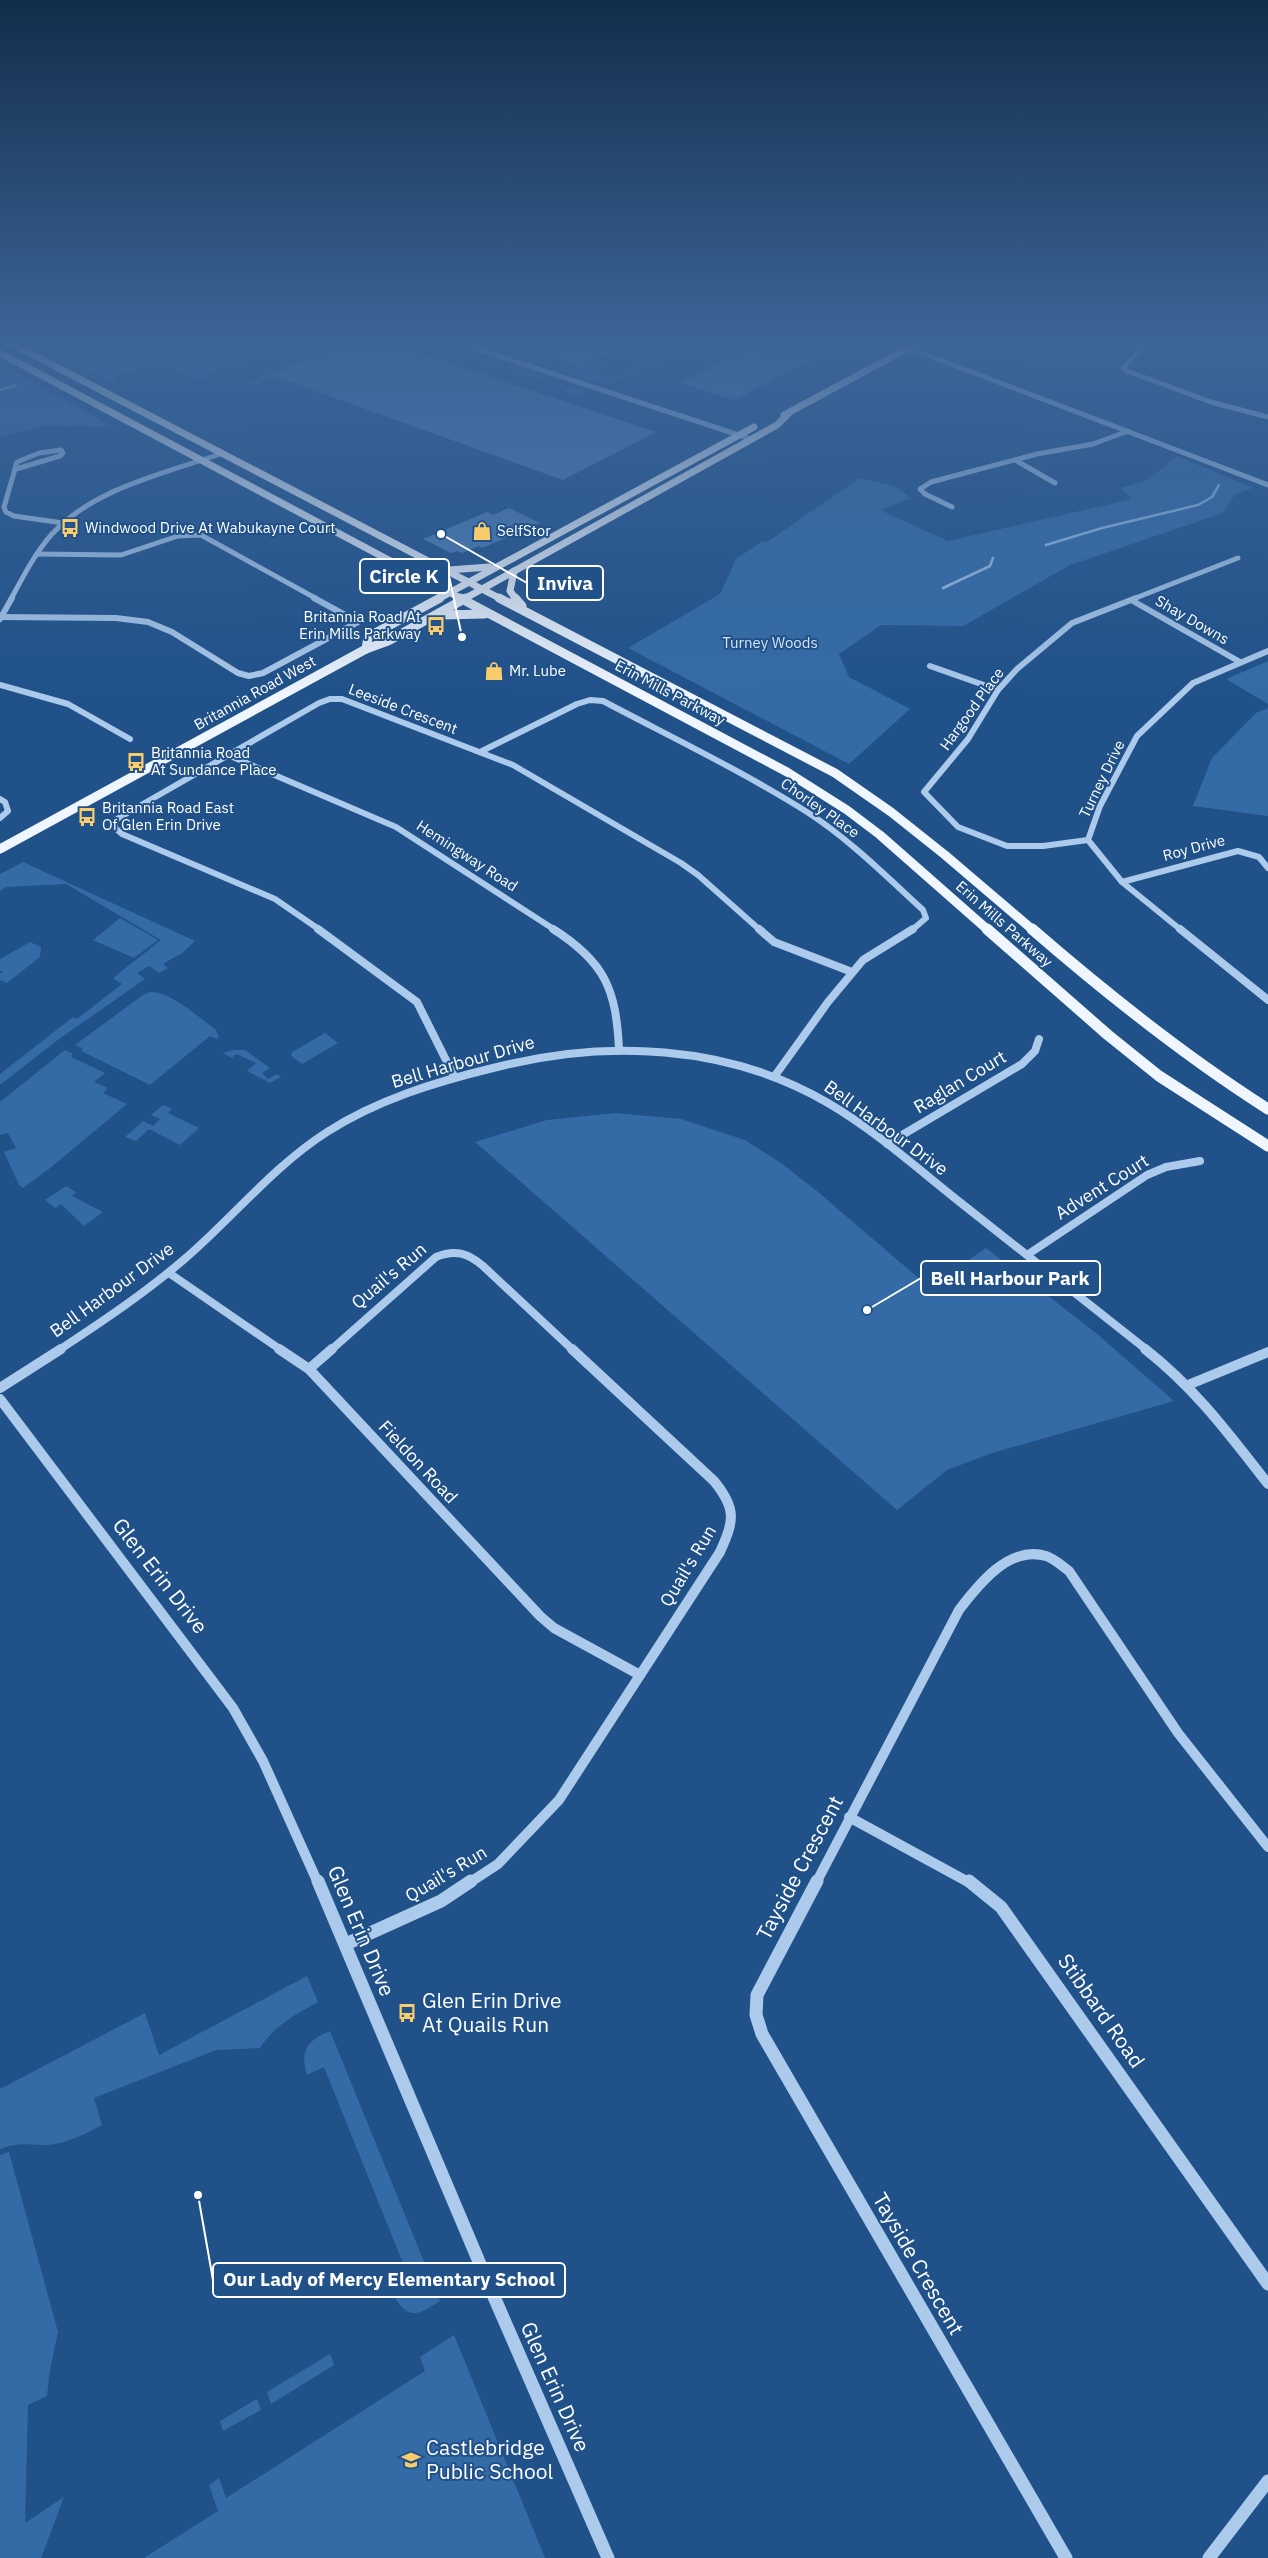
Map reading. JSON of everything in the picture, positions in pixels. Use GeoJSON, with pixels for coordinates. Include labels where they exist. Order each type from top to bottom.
{"type":"FeatureCollection","features":[{"type":"Feature","properties":{"kind":"main road","name":"Erin Mills Parkway"},"geometry":{"type":"LineString","coordinates":[[195,457],[787,772],[847,810],[880,835],[1108,1035],[1159,1076],[1268,1146]]}},
{"type":"Feature","properties":{"kind":"main road","name":"Erin Mills Parkway"},"geometry":{"type":"LineString","coordinates":[[230,457],[802,755],[875,799],[927,840],[1139,1019],[1236,1090],[1268,1109]]}},
{"type":"Feature","properties":{"kind":"main road","name":"Britannia Road West"},"geometry":{"type":"LineString","coordinates":[[366,649],[368,637],[699,457]]}},
{"type":"Feature","properties":{"kind":"main road","name":"Britannia Road West"},"geometry":{"type":"LineString","coordinates":[[0,849],[366,649],[388,641],[718,457]]}},
{"type":"Feature","properties":{"kind":"main road"},"geometry":{"type":"LineString","coordinates":[[447,570],[499,566]]}},
{"type":"Feature","properties":{"kind":"main road"},"geometry":{"type":"LineString","coordinates":[[514,571],[510,591],[527,612]]}},
{"type":"Feature","properties":{"kind":"main road"},"geometry":{"type":"LineString","coordinates":[[435,615],[489,614]]}},
{"type":"Feature","properties":{"kind":"street"},"geometry":{"type":"LineString","coordinates":[[25,457],[17,462],[4,507],[6,512],[14,516],[63,523]]}},
{"type":"Feature","properties":{"kind":"street"},"geometry":{"type":"LineString","coordinates":[[16,469],[55,457]]}},
{"type":"Feature","properties":{"kind":"street"},"geometry":{"type":"LineString","coordinates":[[1,618],[48,538],[63,523],[100,500],[213,457]]}},
{"type":"Feature","properties":{"kind":"street"},"geometry":{"type":"LineString","coordinates":[[952,507],[925,494],[920,489],[931,482],[1028,457]]}},
{"type":"Feature","properties":{"kind":"street"},"geometry":{"type":"LineString","coordinates":[[1198,457],[1267,483]]}},
{"type":"Feature","properties":{"kind":"street"},"geometry":{"type":"LineString","coordinates":[[1015,460],[1055,483]]}},
{"type":"Feature","properties":{"kind":"street"},"geometry":{"type":"LineString","coordinates":[[1,618],[116,618],[148,622],[172,632],[238,673],[249,676],[263,674],[358,622],[200,535],[178,536],[121,555],[38,554]]}},
{"type":"Feature","properties":{"kind":"street","name":"Hargood Place"},"geometry":{"type":"LineString","coordinates":[[1088,840],[1042,846],[1007,846],[958,827],[924,792],[968,739],[998,690],[1017,669],[1072,623],[1238,558]]}},
{"type":"Feature","properties":{"kind":"street","name":"Shay Downs"},"geometry":{"type":"LineString","coordinates":[[1132,600],[1240,662]]}},
{"type":"Feature","properties":{"kind":"street","name":"Turney Drive"},"geometry":{"type":"LineString","coordinates":[[1268,651],[1202,678],[1185,688],[1137,736],[1100,806],[1088,840],[1122,882],[1268,1000]]}},
{"type":"Feature","properties":{"kind":"street"},"geometry":{"type":"LineString","coordinates":[[930,666],[998,690]]}},
{"type":"Feature","properties":{"kind":"street"},"geometry":{"type":"LineString","coordinates":[[0,685],[68,704],[130,739]]}},
{"type":"Feature","properties":{"kind":"street","name":"Leeside Crescent"},"geometry":{"type":"LineString","coordinates":[[455,1078],[428,1019],[417,1002],[397,985],[275,899],[122,834],[114,827],[117,819],[126,812],[319,703],[330,699],[342,699],[520,769],[681,863],[698,875],[774,942],[852,972]]}},
{"type":"Feature","properties":{"kind":"street","name":"Chorley Place"},"geometry":{"type":"LineString","coordinates":[[480,752],[578,704],[590,700],[603,701],[784,798],[832,830],[923,910],[926,918],[920,926],[872,952],[852,972],[774,1077]]}},
{"type":"Feature","properties":{"kind":"street","name":"Hemingway Road"},"geometry":{"type":"LineString","coordinates":[[228,755],[396,827],[577,944],[594,962],[609,985],[617,1007],[619,1049]]}},
{"type":"Feature","properties":{"kind":"street"},"geometry":{"type":"LineString","coordinates":[[0,799],[6,802],[8,811],[0,818]]}},
{"type":"Feature","properties":{"kind":"street","name":"Roy Drive"},"geometry":{"type":"LineString","coordinates":[[1122,882],[1238,851],[1259,857],[1268,868]]}},
{"type":"Feature","properties":{"kind":"street","name":"Raglan Court"},"geometry":{"type":"LineString","coordinates":[[887,1144],[1022,1064],[1035,1051],[1039,1039]]}},
{"type":"Feature","properties":{"kind":"street","name":"Bell Harbour Drive"},"geometry":{"type":"LineString","coordinates":[[0,1388],[169,1273],[291,1158],[360,1113],[393,1099],[455,1078],[539,1056],[619,1049],[692,1055],[722,1061],[774,1077],[840,1109],[1157,1357],[1188,1385],[1268,1484]]}},
{"type":"Feature","properties":{"kind":"street","name":"Advent Court"},"geometry":{"type":"LineString","coordinates":[[1027,1255],[1147,1175],[1166,1167],[1200,1161]]}},
{"type":"Feature","properties":{"kind":"street","name":"Quail's Run"},"geometry":{"type":"LineString","coordinates":[[308,1369],[436,1257],[448,1251],[462,1252],[473,1258],[490,1272],[714,1481],[727,1496],[734,1509],[731,1528],[720,1552],[559,1800],[498,1864],[441,1901],[346,1944]]}},
{"type":"Feature","properties":{"kind":"street","name":"Fieldon Road"},"geometry":{"type":"LineString","coordinates":[[169,1273],[308,1369],[540,1616],[554,1628],[640,1675]]}},
{"type":"Feature","properties":{"kind":"street"},"geometry":{"type":"LineString","coordinates":[[1188,1385],[1268,1352]]}},
{"type":"Feature","properties":{"kind":"street","name":"Glen Erin Drive"},"geometry":{"type":"LineString","coordinates":[[0,1399],[233,1708],[263,1761],[346,1944],[491,2290],[608,2558]]}},
{"type":"Feature","properties":{"kind":"street","name":"Tayside Crescent"},"geometry":{"type":"LineString","coordinates":[[1066,2558],[762,2034],[756,2015],[757,1995],[762,1982],[959,1610],[975,1588],[1004,1564],[1019,1557],[1046,1556],[1069,1570],[1178,1733],[1268,1847]]}},
{"type":"Feature","properties":{"kind":"street","name":"Stibbard Road"},"geometry":{"type":"LineString","coordinates":[[850,1817],[967,1880],[1001,1907],[1268,2284]]}},
{"type":"Feature","properties":{"kind":"street"},"geometry":{"type":"LineString","coordinates":[[1209,2558],[1268,2481]]}},
{"type":"Feature","properties":{"kind":"green space","name":"Turney Woods"},"geometry":{"type":"Polygon","coordinates":[[[1175,457],[1180,457],[1253,488],[1235,494],[1223,513],[1070,565],[963,626],[881,625],[839,654],[849,677],[910,709],[849,764],[628,648],[720,594],[736,559],[763,541],[767,542],[860,478],[895,486],[911,498],[880,510],[948,541],[1132,499],[1121,488],[1148,480],[1175,457]]]}},
{"type":"Feature","properties":{"kind":"green space"},"geometry":{"type":"Polygon","coordinates":[[[1268,661],[1268,704],[1226,679],[1268,661]]]}},
{"type":"Feature","properties":{"kind":"green space"},"geometry":{"type":"Polygon","coordinates":[[[1268,708],[1268,816],[1193,806],[1212,758],[1256,713],[1268,708]]]}},
{"type":"Feature","properties":{"kind":"green space"},"geometry":{"type":"Polygon","coordinates":[[[23,862],[195,941],[182,953],[163,964],[168,968],[159,973],[149,966],[137,973],[145,979],[59,1039],[0,1085],[0,1074],[73,1017],[77,1019],[122,984],[113,978],[161,940],[66,884],[6,887],[0,891],[0,874],[23,862]]]}},
{"type":"Feature","properties":{"kind":"green space"},"geometry":{"type":"Polygon","coordinates":[[[120,918],[158,940],[134,958],[93,940],[120,918]]]}},
{"type":"Feature","properties":{"kind":"green space"},"geometry":{"type":"Polygon","coordinates":[[[30,942],[41,947],[40,957],[7,983],[0,980],[0,974],[3,971],[0,971],[0,959],[30,942]]]}},
{"type":"Feature","properties":{"kind":"green space"},"geometry":{"type":"Polygon","coordinates":[[[150,992],[175,1000],[216,1030],[219,1037],[217,1039],[210,1036],[150,1085],[81,1051],[83,1049],[75,1045],[143,995],[150,992]]]}},
{"type":"Feature","properties":{"kind":"green space"},"geometry":{"type":"Polygon","coordinates":[[[325,1033],[338,1043],[302,1064],[291,1056],[292,1052],[325,1033]]]}},
{"type":"Feature","properties":{"kind":"green space"},"geometry":{"type":"Polygon","coordinates":[[[65,1050],[73,1054],[71,1057],[105,1073],[94,1082],[108,1088],[103,1093],[127,1104],[23,1188],[19,1185],[4,1152],[16,1148],[8,1133],[0,1135],[0,1102],[65,1050]]]}},
{"type":"Feature","properties":{"kind":"green space"},"geometry":{"type":"Polygon","coordinates":[[[232,1050],[245,1050],[270,1068],[262,1073],[268,1079],[277,1074],[281,1077],[270,1083],[247,1071],[256,1063],[236,1054],[232,1058],[223,1053],[232,1050]]]}},
{"type":"Feature","properties":{"kind":"green space"},"geometry":{"type":"Polygon","coordinates":[[[163,1105],[172,1109],[168,1113],[199,1128],[180,1145],[149,1129],[136,1141],[125,1137],[143,1121],[153,1126],[160,1119],[151,1115],[163,1105]]]}},
{"type":"Feature","properties":{"kind":"green space"},"geometry":{"type":"Polygon","coordinates":[[[615,1113],[681,1119],[745,1140],[781,1163],[818,1192],[929,1287],[986,1248],[1096,1333],[1174,1401],[992,1453],[947,1470],[897,1510],[475,1142],[547,1120],[615,1113]]]}},
{"type":"Feature","properties":{"kind":"green space"},"geometry":{"type":"Polygon","coordinates":[[[66,1186],[76,1192],[72,1196],[103,1212],[84,1226],[61,1204],[55,1208],[45,1200],[66,1186]]]}},
{"type":"Feature","properties":{"kind":"green space"},"geometry":{"type":"Polygon","coordinates":[[[307,1976],[318,2002],[279,2027],[260,2048],[216,2050],[94,2098],[102,2125],[73,2139],[57,2144],[21,2144],[0,2149],[0,2089],[145,2013],[159,2055],[307,1976]]]}},
{"type":"Feature","properties":{"kind":"green space"},"geometry":{"type":"Polygon","coordinates":[[[330,2031],[440,2301],[421,2312],[411,2313],[400,2306],[395,2298],[413,2288],[324,2067],[307,2075],[304,2059],[307,2048],[315,2039],[330,2031]]]}},
{"type":"Feature","properties":{"kind":"green space"},"geometry":{"type":"Polygon","coordinates":[[[9,2152],[58,2332],[49,2375],[47,2396],[28,2405],[25,2523],[64,2497],[41,2558],[0,2558],[0,2155],[9,2152]]]}},
{"type":"Feature","properties":{"kind":"green space","name":"Castlebridge Public School"},"geometry":{"type":"Polygon","coordinates":[[[454,2335],[545,2558],[144,2558],[218,2511],[209,2485],[219,2478],[226,2498],[425,2371],[420,2357],[454,2335]]]}},
{"type":"Feature","properties":{"kind":"green space"},"geometry":{"type":"Polygon","coordinates":[[[330,2354],[334,2365],[271,2404],[267,2392],[330,2354]]]}},
{"type":"Feature","properties":{"kind":"green space"},"geometry":{"type":"Polygon","coordinates":[[[257,2399],[261,2410],[223,2431],[220,2421],[257,2399]]]}},
{"type":"Feature","properties":{"kind":"building"},"geometry":{"type":"Polygon","coordinates":[[[500,457],[607,457],[563,480],[500,457]]]}},
{"type":"Feature","properties":{"kind":"building","name":"SelfStor"},"geometry":{"type":"Polygon","coordinates":[[[509,508],[540,523],[482,548],[479,546],[462,553],[457,551],[451,553],[423,539],[487,512],[493,515],[509,508]]]}},
{"type":"Feature","properties":{"kind":"waterway"},"geometry":{"type":"LineString","coordinates":[[1046,545],[1102,528],[1198,505],[1212,497],[1219,485]]}},
{"type":"Feature","properties":{"kind":"waterway"},"geometry":{"type":"LineString","coordinates":[[943,588],[990,566],[993,558]]}},
{"type":"Feature","properties":{"kind":"place","name":"Windwood Drive At Wabukayne Court"},"geometry":{"type":"Point","coordinates":[70,528]}},
{"type":"Feature","properties":{"kind":"place","name":"SelfStor"},"geometry":{"type":"Point","coordinates":[482,531]}},
{"type":"Feature","properties":{"kind":"place","name":"Inviva"},"geometry":{"type":"Point","coordinates":[441,534]}},
{"type":"Feature","properties":{"kind":"place","name":"Britannia Road At Erin Mills Parkway"},"geometry":{"type":"Point","coordinates":[436,626]}},
{"type":"Feature","properties":{"kind":"place","name":"Circle K"},"geometry":{"type":"Point","coordinates":[462,637]}},
{"type":"Feature","properties":{"kind":"place","name":"Mr. Lube"},"geometry":{"type":"Point","coordinates":[494,671]}},
{"type":"Feature","properties":{"kind":"place","name":"Britannia Road At Sundance Place"},"geometry":{"type":"Point","coordinates":[136,762]}},
{"type":"Feature","properties":{"kind":"place","name":"Britannia Road East Of Glen Erin Drive"},"geometry":{"type":"Point","coordinates":[87,817]}},
{"type":"Feature","properties":{"kind":"place","name":"Bell Harbour Park"},"geometry":{"type":"Point","coordinates":[867,1310]}},
{"type":"Feature","properties":{"kind":"place","name":"Glen Erin Drive At Quails Run"},"geometry":{"type":"Point","coordinates":[407,2013]}},
{"type":"Feature","properties":{"kind":"place","name":"Our Lady of Mercy Elementary School"},"geometry":{"type":"Point","coordinates":[198,2195]}},
{"type":"Feature","properties":{"kind":"place","name":"Castlebridge Public School"},"geometry":{"type":"Point","coordinates":[411,2460]}}]}
